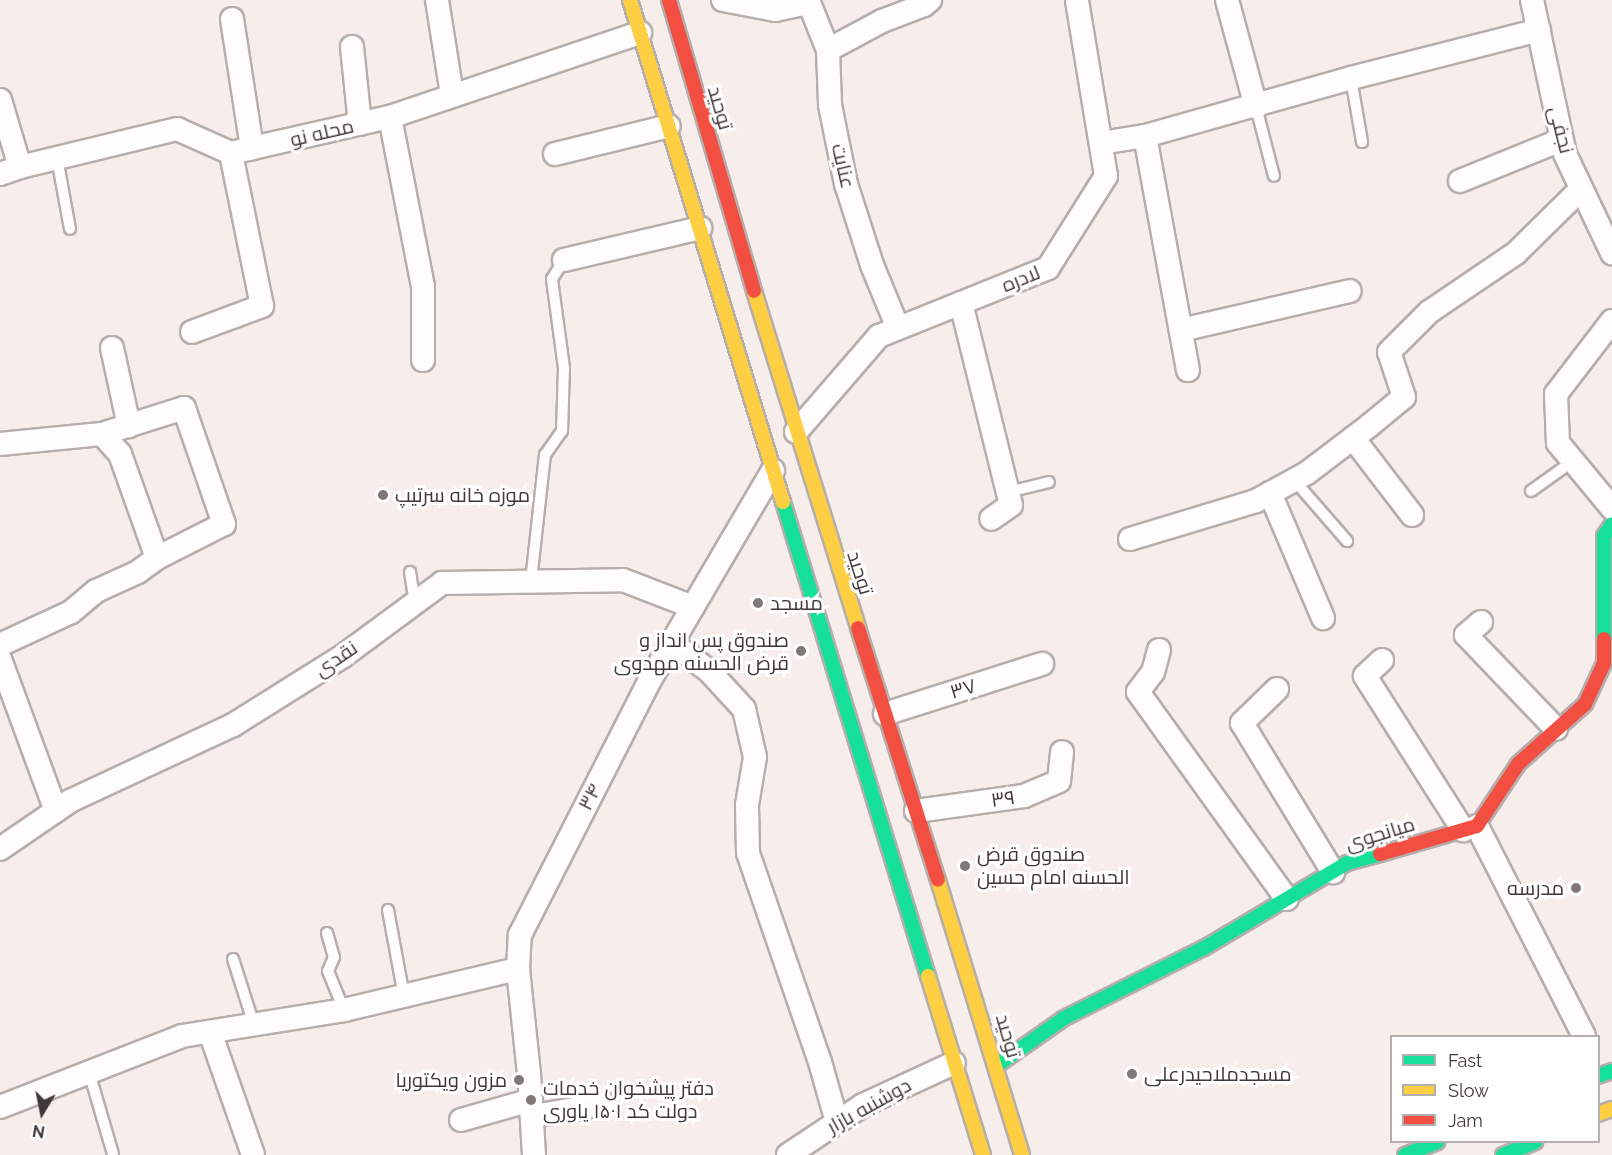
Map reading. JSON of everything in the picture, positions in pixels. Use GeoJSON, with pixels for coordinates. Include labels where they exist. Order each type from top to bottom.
{"type":"FeatureCollection","features":[{"type":"Feature","properties":{"kind":"main road","name":"توحید"},"geometry":{"type":"LineString","coordinates":[[630,0],[700,228],[738,296],[796,432],[1022,1155]]}},
{"type":"Feature","properties":{"kind":"main road","name":"توحید"},"geometry":{"type":"LineString","coordinates":[[669,0],[738,296],[773,470],[983,1155]]}},
{"type":"Feature","properties":{"kind":"main road"},"geometry":{"type":"LineString","coordinates":[[1470,828],[1518,764],[1585,704],[1608,671],[1604,536],[1612,524]]}},
{"type":"Feature","properties":{"kind":"main road","name":"میانجوی"},"geometry":{"type":"LineString","coordinates":[[996,1066],[1064,1018],[1195,953],[1347,863],[1470,828]]}},
{"type":"Feature","properties":{"kind":"main road"},"geometry":{"type":"LineString","coordinates":[[1405,1155],[1435,1143]]}},
{"type":"Feature","properties":{"kind":"main road"},"geometry":{"type":"LineString","coordinates":[[1503,1155],[1533,1143]]}},
{"type":"Feature","properties":{"kind":"street"},"geometry":{"type":"LineString","coordinates":[[437,0],[452,95]]}},
{"type":"Feature","properties":{"kind":"street"},"geometry":{"type":"LineString","coordinates":[[723,0],[775,10],[808,1]]}},
{"type":"Feature","properties":{"kind":"street"},"geometry":{"type":"LineString","coordinates":[[828,50],[882,21],[924,5],[930,0]]}},
{"type":"Feature","properties":{"kind":"street","name":"لادره"},"geometry":{"type":"LineString","coordinates":[[796,432],[879,336],[1048,268],[1106,176],[1077,0]]}},
{"type":"Feature","properties":{"kind":"street"},"geometry":{"type":"LineString","coordinates":[[1227,0],[1256,107]]}},
{"type":"Feature","properties":{"kind":"street","name":"نجفی"},"geometry":{"type":"LineString","coordinates":[[1532,0],[1565,154],[1581,189],[1604,214],[1612,253]]}},
{"type":"Feature","properties":{"kind":"street","name":"عنایت"},"geometry":{"type":"LineString","coordinates":[[808,1],[828,50],[830,105],[846,184],[872,265],[898,328]]}},
{"type":"Feature","properties":{"kind":"street"},"geometry":{"type":"LineString","coordinates":[[192,332],[262,306],[242,151],[232,19]]}},
{"type":"Feature","properties":{"kind":"street"},"geometry":{"type":"LineString","coordinates":[[1101,143],[1145,136],[1256,107],[1350,78],[1539,30]]}},
{"type":"Feature","properties":{"kind":"street","name":"محله نو"},"geometry":{"type":"LineString","coordinates":[[242,151],[390,117],[640,33]]}},
{"type":"Feature","properties":{"kind":"street"},"geometry":{"type":"LineString","coordinates":[[352,47],[360,124]]}},
{"type":"Feature","properties":{"kind":"street"},"geometry":{"type":"LineString","coordinates":[[0,100],[10,170],[177,129],[242,151]]}},
{"type":"Feature","properties":{"kind":"street"},"geometry":{"type":"LineString","coordinates":[[390,117],[423,286],[423,360]]}},
{"type":"Feature","properties":{"kind":"street"},"geometry":{"type":"LineString","coordinates":[[555,154],[669,126]]}},
{"type":"Feature","properties":{"kind":"street"},"geometry":{"type":"LineString","coordinates":[[1145,136],[1188,370]]}},
{"type":"Feature","properties":{"kind":"street"},"geometry":{"type":"LineString","coordinates":[[1460,181],[1562,140]]}},
{"type":"Feature","properties":{"kind":"street"},"geometry":{"type":"LineString","coordinates":[[1130,539],[1256,501],[1294,480],[1353,438],[1404,397],[1389,352],[1429,312],[1516,253],[1581,189]]}},
{"type":"Feature","properties":{"kind":"street"},"geometry":{"type":"LineString","coordinates":[[564,260],[700,228]]}},
{"type":"Feature","properties":{"kind":"street"},"geometry":{"type":"LineString","coordinates":[[1181,330],[1350,291]]}},
{"type":"Feature","properties":{"kind":"street"},"geometry":{"type":"LineString","coordinates":[[961,303],[1011,505],[991,519]]}},
{"type":"Feature","properties":{"kind":"street"},"geometry":{"type":"LineString","coordinates":[[1612,321],[1556,394],[1558,443],[1612,508]]}},
{"type":"Feature","properties":{"kind":"street"},"geometry":{"type":"LineString","coordinates":[[112,348],[129,426]]}},
{"type":"Feature","properties":{"kind":"street"},"geometry":{"type":"LineString","coordinates":[[0,444],[102,434],[184,408],[224,524],[157,558],[138,572],[96,591],[71,612],[0,645]]}},
{"type":"Feature","properties":{"kind":"street"},"geometry":{"type":"LineString","coordinates":[[102,434],[120,454],[157,558]]}},
{"type":"Feature","properties":{"kind":"street"},"geometry":{"type":"LineString","coordinates":[[1353,438],[1412,515]]}},
{"type":"Feature","properties":{"kind":"street","name":"۳۴"},"geometry":{"type":"LineString","coordinates":[[534,1155],[532,1108],[518,969],[520,935],[650,680],[773,470]]}},
{"type":"Feature","properties":{"kind":"street"},"geometry":{"type":"LineString","coordinates":[[1270,493],[1323,618]]}},
{"type":"Feature","properties":{"kind":"street","name":"نقدی"},"geometry":{"type":"LineString","coordinates":[[0,849],[70,801],[233,725],[343,656],[442,583],[624,580],[693,608]]}},
{"type":"Feature","properties":{"kind":"street"},"geometry":{"type":"LineString","coordinates":[[1481,622],[1466,635],[1556,729]]}},
{"type":"Feature","properties":{"kind":"street"},"geometry":{"type":"LineString","coordinates":[[672,643],[708,671],[744,709],[755,758],[747,805],[748,853],[820,1062],[837,1122]]}},
{"type":"Feature","properties":{"kind":"street"},"geometry":{"type":"LineString","coordinates":[[1159,650],[1153,672],[1138,692],[1287,899]]}},
{"type":"Feature","properties":{"kind":"street"},"geometry":{"type":"LineString","coordinates":[[0,659],[56,811]]}},
{"type":"Feature","properties":{"kind":"street"},"geometry":{"type":"LineString","coordinates":[[1383,660],[1365,676],[1470,828],[1583,1035]]}},
{"type":"Feature","properties":{"kind":"street","name":"۳۷"},"geometry":{"type":"LineString","coordinates":[[885,714],[1042,664]]}},
{"type":"Feature","properties":{"kind":"street"},"geometry":{"type":"LineString","coordinates":[[1277,689],[1242,723],[1333,872]]}},
{"type":"Feature","properties":{"kind":"street","name":"۳۹"},"geometry":{"type":"LineString","coordinates":[[916,811],[1024,796],[1059,781],[1062,752]]}},
{"type":"Feature","properties":{"kind":"street"},"geometry":{"type":"LineString","coordinates":[[0,1107],[182,1036],[344,1010],[518,969]]}},
{"type":"Feature","properties":{"kind":"street"},"geometry":{"type":"LineString","coordinates":[[210,1032],[253,1155]]}},
{"type":"Feature","properties":{"kind":"street","name":"دوشنبه بازار"},"geometry":{"type":"LineString","coordinates":[[788,1155],[863,1105],[954,1063]]}},
{"type":"Feature","properties":{"kind":"street"},"geometry":{"type":"LineString","coordinates":[[461,1120],[532,1108],[604,1104]]}},
{"type":"Feature","properties":{"kind":"lane"},"geometry":{"type":"LineString","coordinates":[[1350,78],[1362,142]]}},
{"type":"Feature","properties":{"kind":"lane"},"geometry":{"type":"LineString","coordinates":[[1256,107],[1274,176]]}},
{"type":"Feature","properties":{"kind":"lane"},"geometry":{"type":"LineString","coordinates":[[57,158],[70,229]]}},
{"type":"Feature","properties":{"kind":"lane"},"geometry":{"type":"LineString","coordinates":[[531,581],[545,455],[562,431],[564,369],[552,279],[564,260]]}},
{"type":"Feature","properties":{"kind":"lane"},"geometry":{"type":"LineString","coordinates":[[1531,491],[1573,460]]}},
{"type":"Feature","properties":{"kind":"lane"},"geometry":{"type":"LineString","coordinates":[[1294,480],[1347,541]]}},
{"type":"Feature","properties":{"kind":"lane"},"geometry":{"type":"LineString","coordinates":[[1008,492],[1049,482]]}},
{"type":"Feature","properties":{"kind":"lane"},"geometry":{"type":"LineString","coordinates":[[410,572],[415,603]]}},
{"type":"Feature","properties":{"kind":"lane"},"geometry":{"type":"LineString","coordinates":[[388,910],[404,996]]}},
{"type":"Feature","properties":{"kind":"lane"},"geometry":{"type":"LineString","coordinates":[[327,933],[334,957],[328,971],[344,1010]]}},
{"type":"Feature","properties":{"kind":"lane"},"geometry":{"type":"LineString","coordinates":[[233,959],[254,1025]]}},
{"type":"Feature","properties":{"kind":"lane"},"geometry":{"type":"LineString","coordinates":[[88,1072],[113,1154]]}},
{"type":"Feature","properties":{"kind":"traffic: fast"},"geometry":{"type":"LineString","coordinates":[[783,502],[928,976]]}},
{"type":"Feature","properties":{"kind":"traffic: fast"},"geometry":{"type":"LineString","coordinates":[[1604,639],[1604,536],[1612,524]]}},
{"type":"Feature","properties":{"kind":"traffic: fast"},"geometry":{"type":"LineString","coordinates":[[996,1066],[1064,1018],[1204,948],[1347,863],[1380,854]]}},
{"type":"Feature","properties":{"kind":"traffic: fast"},"geometry":{"type":"LineString","coordinates":[[1600,1075],[1612,1071]]}},
{"type":"Feature","properties":{"kind":"traffic: fast"},"geometry":{"type":"LineString","coordinates":[[1405,1155],[1435,1143]]}},
{"type":"Feature","properties":{"kind":"traffic: fast"},"geometry":{"type":"LineString","coordinates":[[1503,1155],[1533,1143]]}},
{"type":"Feature","properties":{"kind":"traffic: slow"},"geometry":{"type":"LineString","coordinates":[[630,0],[783,502]]}},
{"type":"Feature","properties":{"kind":"traffic: slow"},"geometry":{"type":"LineString","coordinates":[[754,291],[858,628]]}},
{"type":"Feature","properties":{"kind":"traffic: slow"},"geometry":{"type":"LineString","coordinates":[[938,880],[1022,1155]]}},
{"type":"Feature","properties":{"kind":"traffic: slow"},"geometry":{"type":"LineString","coordinates":[[928,976],[983,1155]]}},
{"type":"Feature","properties":{"kind":"traffic: slow"},"geometry":{"type":"LineString","coordinates":[[1600,1113],[1612,1109]]}},
{"type":"Feature","properties":{"kind":"traffic: jam"},"geometry":{"type":"LineString","coordinates":[[669,0],[754,291]]}},
{"type":"Feature","properties":{"kind":"traffic: jam"},"geometry":{"type":"LineString","coordinates":[[858,628],[938,880]]}},
{"type":"Feature","properties":{"kind":"traffic: jam"},"geometry":{"type":"LineString","coordinates":[[1380,854],[1477,826],[1518,764],[1585,704],[1604,663],[1604,639]]}},
{"type":"Feature","properties":{"kind":"place","name":"موزه خانه سرتیپ"},"geometry":{"type":"Point","coordinates":[383,495]}},
{"type":"Feature","properties":{"kind":"place","name":"مسجد"},"geometry":{"type":"Point","coordinates":[758,603]}},
{"type":"Feature","properties":{"kind":"place","name":"صندوق پس انداز و قرض الحسنه مهدوی"},"geometry":{"type":"Point","coordinates":[801,651]}},
{"type":"Feature","properties":{"kind":"place","name":"صندوق قرض الحسنه امام حسین"},"geometry":{"type":"Point","coordinates":[965,866]}},
{"type":"Feature","properties":{"kind":"place","name":"مدرسه"},"geometry":{"type":"Point","coordinates":[1576,888]}},
{"type":"Feature","properties":{"kind":"place","name":"مسجدملاحیدرعلی"},"geometry":{"type":"Point","coordinates":[1132,1074]}},
{"type":"Feature","properties":{"kind":"place","name":"مزون ویکتوریا"},"geometry":{"type":"Point","coordinates":[519,1080]}},
{"type":"Feature","properties":{"kind":"place","name":"دفتر پیشخوان خدمات دولت کد ۱۵۰۱ یاوری"},"geometry":{"type":"Point","coordinates":[531,1100]}}]}
